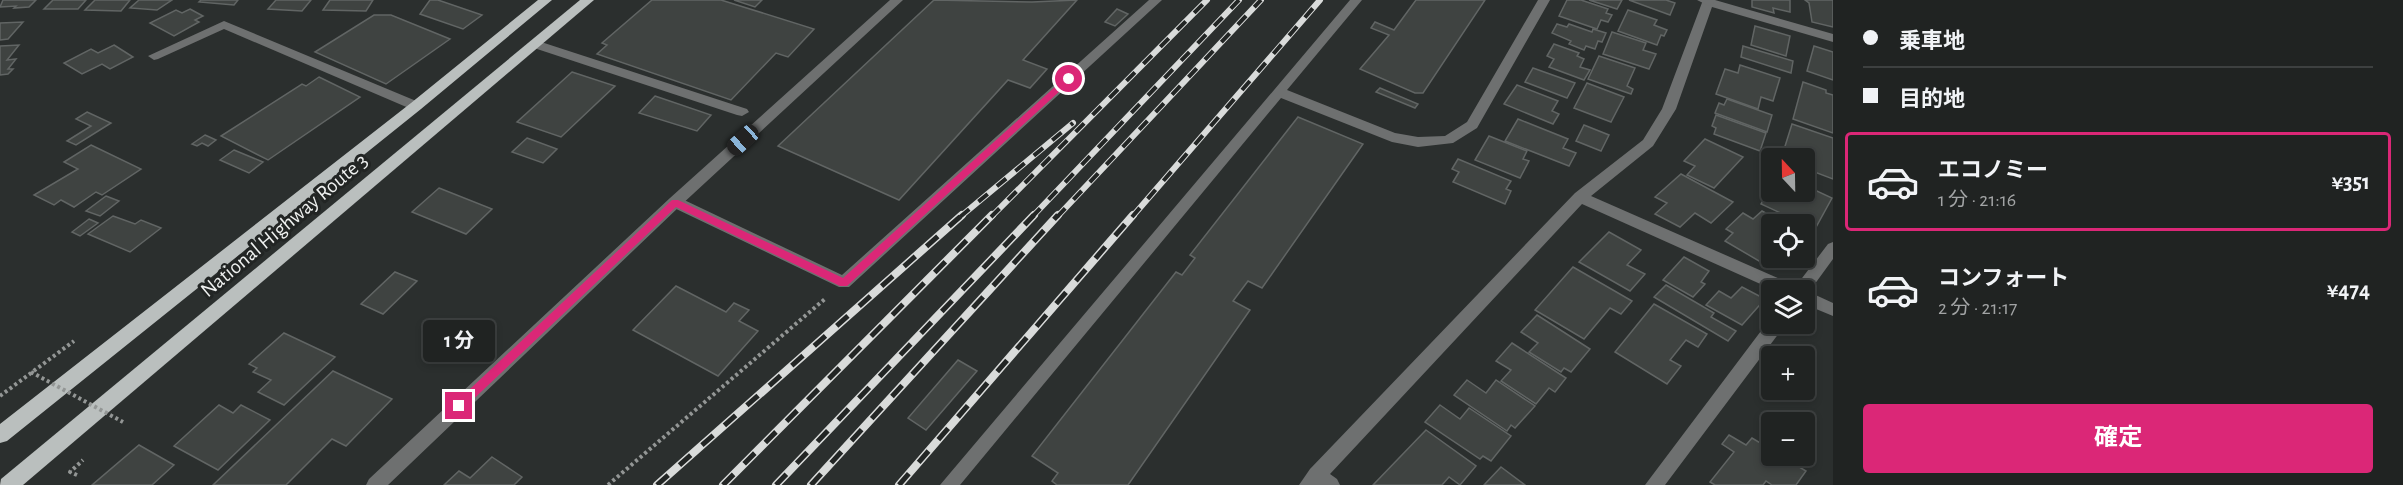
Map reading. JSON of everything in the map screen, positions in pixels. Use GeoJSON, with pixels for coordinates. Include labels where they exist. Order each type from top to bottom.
{"type":"FeatureCollection","features":[{"type":"Feature","properties":{"kind":"highway","name":"National Highway Route 3"},"geometry":{"type":"LineString","coordinates":[[0,435],[416,106],[546,0]]}},
{"type":"Feature","properties":{"kind":"highway","name":"National Highway Route 3"},"geometry":{"type":"LineString","coordinates":[[8,485],[588,0]]}},
{"type":"Feature","properties":{"kind":"street"},"geometry":{"type":"LineString","coordinates":[[375,485],[675,202],[897,0]]}},
{"type":"Feature","properties":{"kind":"street"},"geometry":{"type":"LineString","coordinates":[[675,202],[844,283],[1156,0]]}},
{"type":"Feature","properties":{"kind":"street"},"geometry":{"type":"LineString","coordinates":[[950,485],[1356,0]]}},
{"type":"Feature","properties":{"kind":"street"},"geometry":{"type":"LineString","coordinates":[[1279,92],[1392,137],[1418,142],[1448,140],[1472,125],[1544,0]]}},
{"type":"Feature","properties":{"kind":"street"},"geometry":{"type":"LineString","coordinates":[[1318,482],[1580,197],[1648,143],[1669,109],[1707,1],[1833,38]]}},
{"type":"Feature","properties":{"kind":"street"},"geometry":{"type":"LineString","coordinates":[[154,56],[224,25],[416,106]]}},
{"type":"Feature","properties":{"kind":"street"},"geometry":{"type":"LineString","coordinates":[[535,44],[742,112]]}},
{"type":"Feature","properties":{"kind":"street"},"geometry":{"type":"LineString","coordinates":[[1580,197],[1766,280]]}},
{"type":"Feature","properties":{"kind":"street"},"geometry":{"type":"LineString","coordinates":[[1809,280],[1833,248]]}},
{"type":"Feature","properties":{"kind":"street"},"geometry":{"type":"LineString","coordinates":[[1815,302],[1833,310]]}},
{"type":"Feature","properties":{"kind":"street"},"geometry":{"type":"LineString","coordinates":[[1654,485],[1768,334]]}},
{"type":"Feature","properties":{"kind":"path"},"geometry":{"type":"LineString","coordinates":[[608,485],[844,283]]}},
{"type":"Feature","properties":{"kind":"path"},"geometry":{"type":"LineString","coordinates":[[0,396],[84,334]]}},
{"type":"Feature","properties":{"kind":"path"},"geometry":{"type":"LineString","coordinates":[[28,374],[123,422]]}},
{"type":"Feature","properties":{"kind":"path"},"geometry":{"type":"LineString","coordinates":[[77,475],[70,472],[80,463]]}},
{"type":"Feature","properties":{"kind":"building"},"geometry":{"type":"Polygon","coordinates":[[[3,0],[36,0],[29,7],[14,8],[16,6],[0,7],[3,0]]]}},
{"type":"Feature","properties":{"kind":"building"},"geometry":{"type":"Polygon","coordinates":[[[53,0],[86,0],[78,9],[44,9],[53,0]]]}},
{"type":"Feature","properties":{"kind":"building"},"geometry":{"type":"Polygon","coordinates":[[[95,0],[130,0],[121,11],[85,10],[95,0]]]}},
{"type":"Feature","properties":{"kind":"building"},"geometry":{"type":"Polygon","coordinates":[[[139,0],[172,0],[157,10],[130,8],[139,0]]]}},
{"type":"Feature","properties":{"kind":"building"},"geometry":{"type":"Polygon","coordinates":[[[201,0],[238,0],[234,5],[199,2],[201,0]]]}},
{"type":"Feature","properties":{"kind":"building"},"geometry":{"type":"Polygon","coordinates":[[[276,0],[311,0],[302,11],[268,9],[276,0]]]}},
{"type":"Feature","properties":{"kind":"building"},"geometry":{"type":"Polygon","coordinates":[[[330,0],[373,0],[366,11],[323,10],[330,0]]]}},
{"type":"Feature","properties":{"kind":"building"},"geometry":{"type":"Polygon","coordinates":[[[430,0],[438,0],[482,15],[463,29],[420,14],[430,0]]]}},
{"type":"Feature","properties":{"kind":"building"},"geometry":{"type":"Polygon","coordinates":[[[652,0],[721,0],[814,29],[788,57],[776,53],[731,100],[597,54],[607,45],[602,43],[652,0]]]}},
{"type":"Feature","properties":{"kind":"building"},"geometry":{"type":"Polygon","coordinates":[[[734,0],[762,0],[755,7],[734,0]]]}},
{"type":"Feature","properties":{"kind":"building"},"geometry":{"type":"Polygon","coordinates":[[[934,0],[1032,2],[1077,0],[1023,60],[1047,69],[1030,88],[1008,80],[899,200],[778,146],[934,0]]]}},
{"type":"Feature","properties":{"kind":"building"},"geometry":{"type":"Polygon","coordinates":[[[1416,0],[1485,0],[1423,93],[1415,93],[1360,69],[1389,35],[1371,28],[1375,22],[1394,30],[1416,0]]]}},
{"type":"Feature","properties":{"kind":"building"},"geometry":{"type":"Polygon","coordinates":[[[1567,0],[1581,0],[1608,9],[1606,13],[1612,15],[1608,22],[1601,20],[1597,29],[1559,16],[1567,0]]]}},
{"type":"Feature","properties":{"kind":"building"},"geometry":{"type":"Polygon","coordinates":[[[1589,0],[1622,0],[1617,9],[1589,0]]]}},
{"type":"Feature","properties":{"kind":"building"},"geometry":{"type":"Polygon","coordinates":[[[1629,0],[1666,0],[1675,3],[1670,15],[1629,0]]]}},
{"type":"Feature","properties":{"kind":"building"},"geometry":{"type":"Polygon","coordinates":[[[1752,0],[1790,0],[1790,12],[1773,8],[1774,13],[1752,7],[1752,0]]]}},
{"type":"Feature","properties":{"kind":"building"},"geometry":{"type":"Polygon","coordinates":[[[1805,0],[1833,0],[1833,27],[1812,22],[1809,3],[1805,0]]]}},
{"type":"Feature","properties":{"kind":"building"},"geometry":{"type":"Polygon","coordinates":[[[190,9],[203,16],[195,20],[199,22],[174,36],[150,23],[176,10],[182,13],[190,9]]]}},
{"type":"Feature","properties":{"kind":"building"},"geometry":{"type":"Polygon","coordinates":[[[1117,9],[1128,14],[1115,26],[1105,22],[1117,9]]]}},
{"type":"Feature","properties":{"kind":"building"},"geometry":{"type":"Polygon","coordinates":[[[1628,10],[1657,20],[1654,25],[1667,30],[1664,36],[1661,35],[1657,45],[1618,31],[1628,10]]]}},
{"type":"Feature","properties":{"kind":"building"},"geometry":{"type":"Polygon","coordinates":[[[374,15],[391,15],[450,39],[386,84],[315,52],[374,15]]]}},
{"type":"Feature","properties":{"kind":"building"},"geometry":{"type":"Polygon","coordinates":[[[23,22],[8,39],[0,40],[0,23],[23,22]]]}},
{"type":"Feature","properties":{"kind":"building"},"geometry":{"type":"Polygon","coordinates":[[[1557,24],[1567,27],[1569,24],[1592,32],[1593,29],[1606,33],[1602,42],[1598,41],[1595,49],[1586,46],[1584,50],[1569,44],[1571,41],[1552,33],[1557,24]]]}},
{"type":"Feature","properties":{"kind":"building"},"geometry":{"type":"Polygon","coordinates":[[[1755,26],[1790,36],[1786,56],[1751,45],[1755,26]]]}},
{"type":"Feature","properties":{"kind":"building"},"geometry":{"type":"Polygon","coordinates":[[[1612,32],[1646,43],[1643,50],[1656,54],[1649,69],[1603,54],[1612,32]]]}},
{"type":"Feature","properties":{"kind":"building"},"geometry":{"type":"Polygon","coordinates":[[[1554,44],[1579,53],[1577,56],[1584,59],[1580,67],[1590,70],[1584,80],[1549,67],[1554,59],[1547,56],[1554,44]]]}},
{"type":"Feature","properties":{"kind":"building"},"geometry":{"type":"Polygon","coordinates":[[[19,45],[7,60],[16,59],[8,69],[13,69],[8,74],[0,75],[0,46],[19,45]]]}},
{"type":"Feature","properties":{"kind":"building"},"geometry":{"type":"Polygon","coordinates":[[[114,45],[133,57],[110,69],[102,64],[82,74],[64,63],[91,49],[98,53],[114,45]]]}},
{"type":"Feature","properties":{"kind":"building"},"geometry":{"type":"Polygon","coordinates":[[[1743,46],[1793,61],[1791,73],[1741,57],[1743,46]]]}},
{"type":"Feature","properties":{"kind":"building"},"geometry":{"type":"Polygon","coordinates":[[[1814,46],[1833,52],[1833,80],[1807,71],[1814,46]]]}},
{"type":"Feature","properties":{"kind":"building"},"geometry":{"type":"Polygon","coordinates":[[[1599,56],[1635,68],[1627,86],[1633,89],[1631,94],[1588,79],[1599,56]]]}},
{"type":"Feature","properties":{"kind":"building"},"geometry":{"type":"Polygon","coordinates":[[[1740,65],[1780,78],[1773,101],[1761,97],[1758,109],[1716,94],[1725,69],[1738,73],[1740,65]]]}},
{"type":"Feature","properties":{"kind":"building"},"geometry":{"type":"Polygon","coordinates":[[[1533,68],[1575,83],[1567,98],[1525,82],[1533,68]]]}},
{"type":"Feature","properties":{"kind":"building"},"geometry":{"type":"Polygon","coordinates":[[[572,72],[615,86],[561,137],[517,122],[572,72]]]}},
{"type":"Feature","properties":{"kind":"building"},"geometry":{"type":"Polygon","coordinates":[[[319,77],[360,97],[268,160],[221,136],[302,84],[306,86],[319,77]]]}},
{"type":"Feature","properties":{"kind":"building"},"geometry":{"type":"Polygon","coordinates":[[[1803,82],[1826,90],[1826,93],[1833,95],[1833,133],[1793,119],[1803,82]]]}},
{"type":"Feature","properties":{"kind":"building"},"geometry":{"type":"Polygon","coordinates":[[[1587,83],[1624,97],[1611,122],[1574,108],[1587,83]]]}},
{"type":"Feature","properties":{"kind":"building"},"geometry":{"type":"Polygon","coordinates":[[[1517,85],[1558,101],[1552,111],[1559,114],[1553,124],[1504,104],[1517,85]]]}},
{"type":"Feature","properties":{"kind":"building"},"geometry":{"type":"Polygon","coordinates":[[[1380,88],[1418,104],[1415,108],[1376,92],[1380,88]]]}},
{"type":"Feature","properties":{"kind":"building"},"geometry":{"type":"Polygon","coordinates":[[[655,96],[711,115],[697,131],[639,113],[655,96]]]}},
{"type":"Feature","properties":{"kind":"building"},"geometry":{"type":"Polygon","coordinates":[[[1727,99],[1772,115],[1767,132],[1715,113],[1719,103],[1724,105],[1727,99]]]}},
{"type":"Feature","properties":{"kind":"building"},"geometry":{"type":"Polygon","coordinates":[[[87,112],[111,123],[76,145],[67,141],[91,126],[76,119],[87,112]]]}},
{"type":"Feature","properties":{"kind":"building"},"geometry":{"type":"Polygon","coordinates":[[[1716,115],[1766,133],[1760,151],[1714,134],[1716,128],[1712,126],[1716,115]]]}},
{"type":"Feature","properties":{"kind":"building"},"geometry":{"type":"Polygon","coordinates":[[[1298,117],[1363,144],[1262,288],[1248,281],[1233,301],[1250,310],[1128,485],[1057,485],[1052,481],[1058,473],[1032,456],[1176,272],[1182,275],[1195,258],[1190,255],[1298,117]]]}},
{"type":"Feature","properties":{"kind":"building"},"geometry":{"type":"Polygon","coordinates":[[[1518,119],[1568,139],[1563,148],[1576,153],[1569,166],[1505,141],[1518,119]]]}},
{"type":"Feature","properties":{"kind":"building"},"geometry":{"type":"Polygon","coordinates":[[[1792,124],[1833,138],[1833,179],[1815,172],[1815,148],[1784,148],[1792,124]]]}},
{"type":"Feature","properties":{"kind":"building"},"geometry":{"type":"Polygon","coordinates":[[[1584,125],[1609,135],[1601,151],[1576,141],[1584,125]]]}},
{"type":"Feature","properties":{"kind":"building"},"geometry":{"type":"Polygon","coordinates":[[[205,135],[216,140],[208,146],[202,143],[197,146],[192,144],[205,135]]]}},
{"type":"Feature","properties":{"kind":"building"},"geometry":{"type":"Polygon","coordinates":[[[1489,136],[1527,151],[1523,159],[1529,161],[1520,178],[1475,160],[1489,136]]]}},
{"type":"Feature","properties":{"kind":"building"},"geometry":{"type":"Polygon","coordinates":[[[527,138],[557,149],[543,163],[512,152],[527,138]]]}},
{"type":"Feature","properties":{"kind":"building"},"geometry":{"type":"Polygon","coordinates":[[[1705,139],[1743,157],[1714,188],[1687,175],[1695,166],[1684,161],[1705,139]]]}},
{"type":"Feature","properties":{"kind":"building"},"geometry":{"type":"Polygon","coordinates":[[[91,145],[141,169],[102,195],[96,192],[74,207],[61,200],[54,205],[34,195],[78,169],[64,162],[91,145]]]}},
{"type":"Feature","properties":{"kind":"building"},"geometry":{"type":"Polygon","coordinates":[[[234,150],[263,162],[249,173],[220,160],[234,150]]]}},
{"type":"Feature","properties":{"kind":"building"},"geometry":{"type":"Polygon","coordinates":[[[1458,159],[1511,181],[1506,189],[1511,191],[1505,204],[1453,182],[1459,172],[1452,169],[1458,159]]]}},
{"type":"Feature","properties":{"kind":"building"},"geometry":{"type":"Polygon","coordinates":[[[1681,174],[1733,202],[1711,223],[1695,213],[1680,227],[1655,214],[1667,203],[1655,197],[1681,174]]]}},
{"type":"Feature","properties":{"kind":"building"},"geometry":{"type":"Polygon","coordinates":[[[439,188],[492,209],[466,234],[412,212],[439,188]]]}},
{"type":"Feature","properties":{"kind":"building"},"geometry":{"type":"Polygon","coordinates":[[[1815,190],[1832,198],[1815,229],[1815,214],[1783,214],[1761,204],[1762,202],[1815,202],[1815,190]]]}},
{"type":"Feature","properties":{"kind":"building"},"geometry":{"type":"Polygon","coordinates":[[[106,196],[119,201],[100,216],[86,211],[106,196]]]}},
{"type":"Feature","properties":{"kind":"building"},"geometry":{"type":"Polygon","coordinates":[[[1762,211],[1767,214],[1761,214],[1761,262],[1725,241],[1733,233],[1726,229],[1743,213],[1753,219],[1762,211]]]}},
{"type":"Feature","properties":{"kind":"building"},"geometry":{"type":"Polygon","coordinates":[[[113,216],[135,224],[141,220],[161,228],[130,252],[88,234],[113,216]]]}},
{"type":"Feature","properties":{"kind":"building"},"geometry":{"type":"Polygon","coordinates":[[[89,219],[98,223],[80,236],[72,232],[89,219]]]}},
{"type":"Feature","properties":{"kind":"building"},"geometry":{"type":"Polygon","coordinates":[[[1609,232],[1641,250],[1627,265],[1645,274],[1630,291],[1579,262],[1609,232]]]}},
{"type":"Feature","properties":{"kind":"building"},"geometry":{"type":"Polygon","coordinates":[[[1684,257],[1709,271],[1701,282],[1705,284],[1693,297],[1663,280],[1684,257]]]}},
{"type":"Feature","properties":{"kind":"building"},"geometry":{"type":"Polygon","coordinates":[[[1573,267],[1632,301],[1621,314],[1610,308],[1584,339],[1535,310],[1573,267]]]}},
{"type":"Feature","properties":{"kind":"building"},"geometry":{"type":"Polygon","coordinates":[[[395,272],[417,281],[383,314],[361,304],[395,272]]]}},
{"type":"Feature","properties":{"kind":"building"},"geometry":{"type":"Polygon","coordinates":[[[1666,285],[1714,313],[1711,317],[1736,331],[1728,341],[1654,297],[1666,285]]]}},
{"type":"Feature","properties":{"kind":"building"},"geometry":{"type":"Polygon","coordinates":[[[676,286],[726,312],[734,303],[749,310],[739,321],[758,331],[718,376],[633,330],[676,286]]]}},
{"type":"Feature","properties":{"kind":"building"},"geometry":{"type":"Polygon","coordinates":[[[1742,287],[1761,297],[1761,304],[1742,325],[1706,305],[1719,291],[1731,298],[1742,287]]]}},
{"type":"Feature","properties":{"kind":"building"},"geometry":{"type":"Polygon","coordinates":[[[1654,304],[1707,334],[1698,347],[1686,340],[1670,360],[1681,366],[1667,384],[1615,352],[1654,304]]]}},
{"type":"Feature","properties":{"kind":"building"},"geometry":{"type":"Polygon","coordinates":[[[1537,315],[1590,349],[1571,372],[1564,368],[1561,372],[1529,352],[1538,343],[1521,332],[1537,315]]]}},
{"type":"Feature","properties":{"kind":"building"},"geometry":{"type":"Polygon","coordinates":[[[284,333],[335,357],[284,405],[258,392],[271,380],[253,372],[257,368],[249,364],[284,333]]]}},
{"type":"Feature","properties":{"kind":"building"},"geometry":{"type":"Polygon","coordinates":[[[1512,343],[1566,378],[1555,392],[1549,388],[1536,404],[1501,381],[1511,370],[1496,361],[1512,343]]]}},
{"type":"Feature","properties":{"kind":"building"},"geometry":{"type":"Polygon","coordinates":[[[958,360],[977,371],[926,430],[908,418],[958,360]]]}},
{"type":"Feature","properties":{"kind":"building"},"geometry":{"type":"Polygon","coordinates":[[[333,371],[392,399],[346,446],[332,439],[286,485],[213,485],[333,371]]]}},
{"type":"Feature","properties":{"kind":"building"},"geometry":{"type":"Polygon","coordinates":[[[1467,380],[1486,393],[1496,380],[1535,406],[1515,428],[1511,425],[1507,431],[1454,395],[1467,380]]]}},
{"type":"Feature","properties":{"kind":"building"},"geometry":{"type":"Polygon","coordinates":[[[219,405],[233,413],[241,405],[270,420],[218,470],[174,446],[219,405]]]}},
{"type":"Feature","properties":{"kind":"building"},"geometry":{"type":"Polygon","coordinates":[[[1440,405],[1460,419],[1469,408],[1511,436],[1491,461],[1483,456],[1480,459],[1425,422],[1440,405]]]}},
{"type":"Feature","properties":{"kind":"building"},"geometry":{"type":"Polygon","coordinates":[[[1426,430],[1476,466],[1460,485],[1449,477],[1442,485],[1373,485],[1426,430]]]}},
{"type":"Feature","properties":{"kind":"building"},"geometry":{"type":"Polygon","coordinates":[[[1729,435],[1746,445],[1752,438],[1761,443],[1761,466],[1798,466],[1806,471],[1796,485],[1772,485],[1766,481],[1763,485],[1715,485],[1710,482],[1734,452],[1722,444],[1729,435]]]}},
{"type":"Feature","properties":{"kind":"building"},"geometry":{"type":"Polygon","coordinates":[[[139,445],[174,465],[152,485],[92,485],[139,445]]]}},
{"type":"Feature","properties":{"kind":"building"},"geometry":{"type":"Polygon","coordinates":[[[492,457],[522,477],[514,485],[444,485],[459,471],[470,478],[492,457]]]}},
{"type":"Feature","properties":{"kind":"building"},"geometry":{"type":"Polygon","coordinates":[[[1501,467],[1525,485],[1484,485],[1501,467]]]}},
{"type":"Feature","properties":{"kind":"railway"},"geometry":{"type":"LineString","coordinates":[[991,217],[1207,0]]}},
{"type":"Feature","properties":{"kind":"railway"},"geometry":{"type":"LineString","coordinates":[[1032,217],[1239,0]]}},
{"type":"Feature","properties":{"kind":"railway"},"geometry":{"type":"LineString","coordinates":[[1057,217],[1261,0]]}},
{"type":"Feature","properties":{"kind":"railway"},"geometry":{"type":"LineString","coordinates":[[1132,217],[1320,0]]}},
{"type":"Feature","properties":{"kind":"railway"},"geometry":{"type":"LineString","coordinates":[[960,217],[1073,123]]}},
{"type":"Feature","properties":{"kind":"railway"},"geometry":{"type":"LineString","coordinates":[[657,485],[962,215]]}},
{"type":"Feature","properties":{"kind":"railway"},"geometry":{"type":"LineString","coordinates":[[723,485],[992,215]]}},
{"type":"Feature","properties":{"kind":"railway"},"geometry":{"type":"LineString","coordinates":[[776,485],[1034,215]]}},
{"type":"Feature","properties":{"kind":"railway"},"geometry":{"type":"LineString","coordinates":[[811,485],[1058,215]]}},
{"type":"Feature","properties":{"kind":"railway"},"geometry":{"type":"LineString","coordinates":[[899,485],[1133,215]]}},
{"type":"Feature","properties":{"kind":"route"},"geometry":{"type":"LineString","coordinates":[[459,406],[675,202],[844,283],[1069,79]]}}]}
